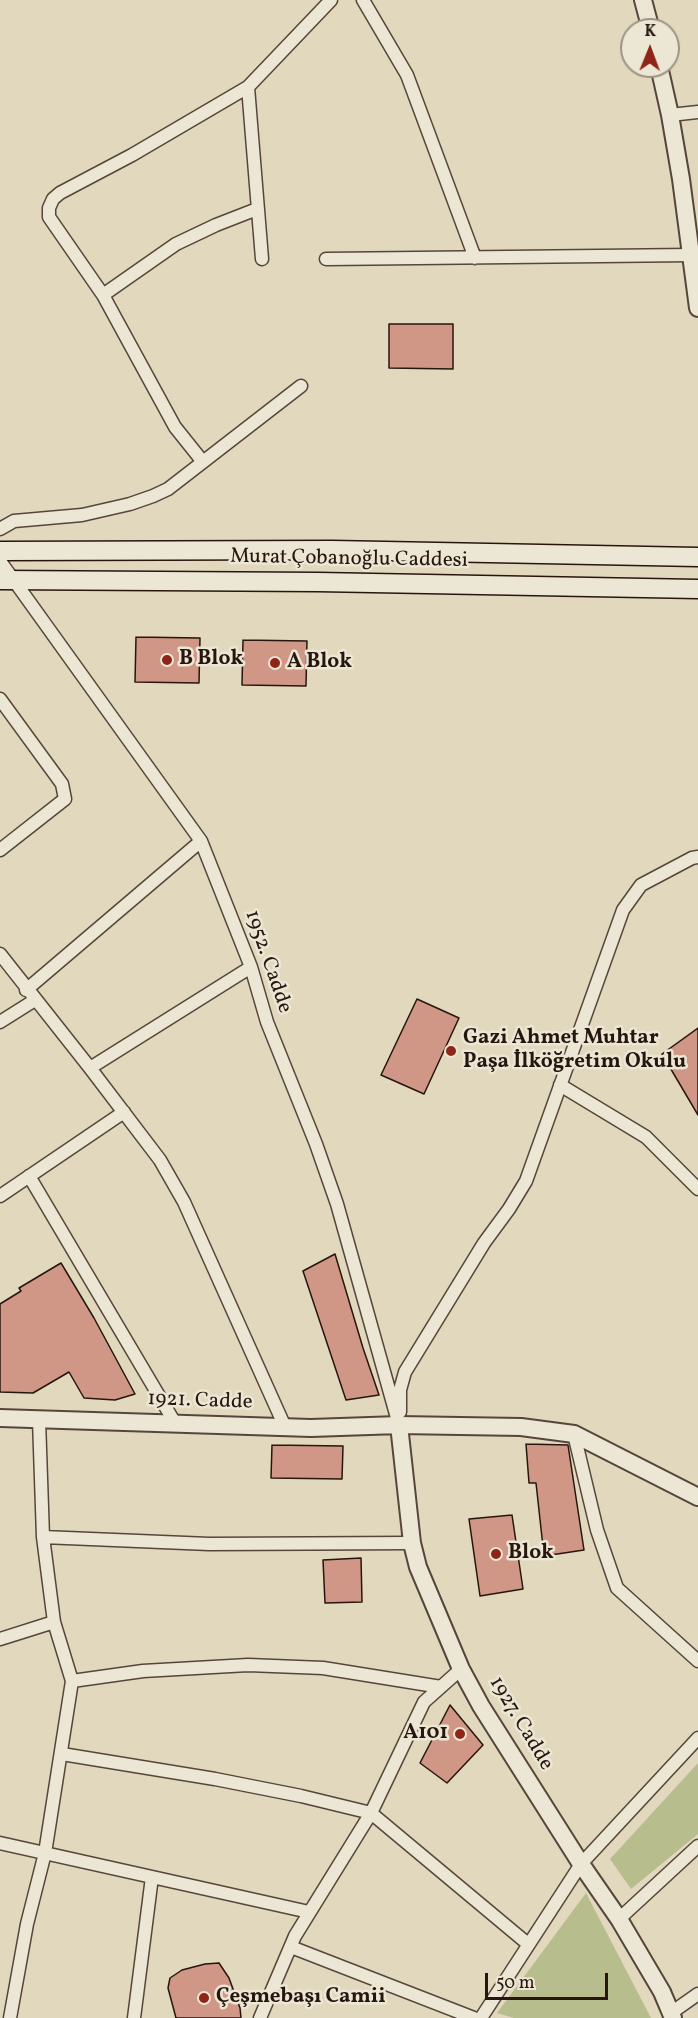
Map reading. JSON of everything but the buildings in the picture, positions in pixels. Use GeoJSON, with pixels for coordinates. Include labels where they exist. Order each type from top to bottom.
{"type":"FeatureCollection","features":[{"type":"Feature","properties":{"kind":"main road","name":"Murat Çobanoğlu Caddesi"},"geometry":{"type":"LineString","coordinates":[[0,551],[332,549],[698,557]]}},
{"type":"Feature","properties":{"kind":"main road","name":"Murat Çobanoğlu Caddesi"},"geometry":{"type":"LineString","coordinates":[[6,580],[330,582],[698,589]]}},
{"type":"Feature","properties":{"kind":"street"},"geometry":{"type":"LineString","coordinates":[[203,462],[175,427],[103,295],[49,218],[49,208],[53,199],[248,87],[331,0]]}},
{"type":"Feature","properties":{"kind":"street"},"geometry":{"type":"LineString","coordinates":[[363,0],[407,75],[475,258]]}},
{"type":"Feature","properties":{"kind":"street"},"geometry":{"type":"LineString","coordinates":[[643,0],[648,18]]}},
{"type":"Feature","properties":{"kind":"street"},"geometry":{"type":"LineString","coordinates":[[662,78],[670,115],[698,308]]}},
{"type":"Feature","properties":{"kind":"street"},"geometry":{"type":"LineString","coordinates":[[248,87],[262,259]]}},
{"type":"Feature","properties":{"kind":"street"},"geometry":{"type":"LineString","coordinates":[[670,115],[698,112]]}},
{"type":"Feature","properties":{"kind":"street"},"geometry":{"type":"LineString","coordinates":[[103,295],[176,244],[257,209]]}},
{"type":"Feature","properties":{"kind":"street"},"geometry":{"type":"LineString","coordinates":[[326,259],[691,255]]}},
{"type":"Feature","properties":{"kind":"street"},"geometry":{"type":"LineString","coordinates":[[0,529],[14,521],[82,515],[138,501],[168,489],[300,386]]}},
{"type":"Feature","properties":{"kind":"street","name":"1952. Cadde"},"geometry":{"type":"LineString","coordinates":[[0,561],[6,580],[201,841],[337,1204],[399,1425]]}},
{"type":"Feature","properties":{"kind":"street"},"geometry":{"type":"LineString","coordinates":[[0,699],[62,784],[65,799],[0,850]]}},
{"type":"Feature","properties":{"kind":"street"},"geometry":{"type":"LineString","coordinates":[[26,990],[201,841]]}},
{"type":"Feature","properties":{"kind":"street"},"geometry":{"type":"LineString","coordinates":[[399,1425],[400,1390],[405,1372],[484,1243],[526,1181],[622,910],[641,885],[698,857]]}},
{"type":"Feature","properties":{"kind":"street"},"geometry":{"type":"LineString","coordinates":[[0,954],[160,1160],[184,1202],[285,1427]]}},
{"type":"Feature","properties":{"kind":"street"},"geometry":{"type":"LineString","coordinates":[[90,1068],[250,967]]}},
{"type":"Feature","properties":{"kind":"street"},"geometry":{"type":"LineString","coordinates":[[0,1022],[35,1000]]}},
{"type":"Feature","properties":{"kind":"street"},"geometry":{"type":"LineString","coordinates":[[560,1085],[646,1137],[698,1189]]}},
{"type":"Feature","properties":{"kind":"street"},"geometry":{"type":"LineString","coordinates":[[0,1196],[124,1112]]}},
{"type":"Feature","properties":{"kind":"street"},"geometry":{"type":"LineString","coordinates":[[29,1176],[175,1423]]}},
{"type":"Feature","properties":{"kind":"street","name":"1921. Cadde"},"geometry":{"type":"LineString","coordinates":[[0,1418],[285,1427],[458,1425],[521,1427],[574,1434]]}},
{"type":"Feature","properties":{"kind":"street"},"geometry":{"type":"LineString","coordinates":[[10,2018],[27,1924],[45,1853],[72,1681],[54,1622],[43,1537],[39,1420]]}},
{"type":"Feature","properties":{"kind":"street","name":"1927. Cadde"},"geometry":{"type":"LineString","coordinates":[[399,1425],[412,1543],[418,1567],[461,1669],[481,1706],[580,1864],[618,1919],[662,1992],[672,2016]]}},
{"type":"Feature","properties":{"kind":"street"},"geometry":{"type":"LineString","coordinates":[[574,1434],[698,1497]]}},
{"type":"Feature","properties":{"kind":"street"},"geometry":{"type":"LineString","coordinates":[[574,1434],[597,1530],[617,1588],[698,1661]]}},
{"type":"Feature","properties":{"kind":"street"},"geometry":{"type":"LineString","coordinates":[[43,1537],[209,1544],[412,1543]]}},
{"type":"Feature","properties":{"kind":"street"},"geometry":{"type":"LineString","coordinates":[[0,1639],[54,1622]]}},
{"type":"Feature","properties":{"kind":"street"},"geometry":{"type":"LineString","coordinates":[[72,1681],[143,1671],[248,1665],[323,1668],[441,1687]]}},
{"type":"Feature","properties":{"kind":"street"},"geometry":{"type":"LineString","coordinates":[[260,2018],[295,1936],[371,1813],[424,1702],[461,1669]]}},
{"type":"Feature","properties":{"kind":"street"},"geometry":{"type":"LineString","coordinates":[[481,2018],[580,1864],[698,1738]]}},
{"type":"Feature","properties":{"kind":"street"},"geometry":{"type":"LineString","coordinates":[[62,1754],[215,1779],[302,1796],[371,1813],[528,1944]]}},
{"type":"Feature","properties":{"kind":"street"},"geometry":{"type":"LineString","coordinates":[[0,1843],[309,1912]]}},
{"type":"Feature","properties":{"kind":"street"},"geometry":{"type":"LineString","coordinates":[[618,1919],[698,1846]]}},
{"type":"Feature","properties":{"kind":"street"},"geometry":{"type":"LineString","coordinates":[[134,2018],[152,1877]]}},
{"type":"Feature","properties":{"kind":"street"},"geometry":{"type":"LineString","coordinates":[[291,1947],[474,2018]]}},
{"type":"Feature","properties":{"kind":"street"},"geometry":{"type":"LineString","coordinates":[[672,2016],[698,1994]]}},
{"type":"Feature","properties":{"kind":"green space"},"geometry":{"type":"Polygon","coordinates":[[[698,1763],[698,1834],[631,1889],[610,1859],[698,1763]]]}},
{"type":"Feature","properties":{"kind":"green space"},"geometry":{"type":"Polygon","coordinates":[[[586,1893],[651,2018],[514,2018],[497,2013],[586,1893]]]}},
{"type":"Feature","properties":{"kind":"place","name":"B Blok"},"geometry":{"type":"Point","coordinates":[167,660]}},
{"type":"Feature","properties":{"kind":"place","name":"A Blok"},"geometry":{"type":"Point","coordinates":[275,663]}},
{"type":"Feature","properties":{"kind":"place","name":"Gazi Ahmet Muhtar Paşa İlköğretim Okulu"},"geometry":{"type":"Point","coordinates":[451,1051]}},
{"type":"Feature","properties":{"kind":"place","name":"Blok"},"geometry":{"type":"Point","coordinates":[496,1554]}},
{"type":"Feature","properties":{"kind":"place","name":"A101"},"geometry":{"type":"Point","coordinates":[460,1734]}},
{"type":"Feature","properties":{"kind":"place","name":"Çeşmebaşı Camii"},"geometry":{"type":"Point","coordinates":[204,1998]}}]}
